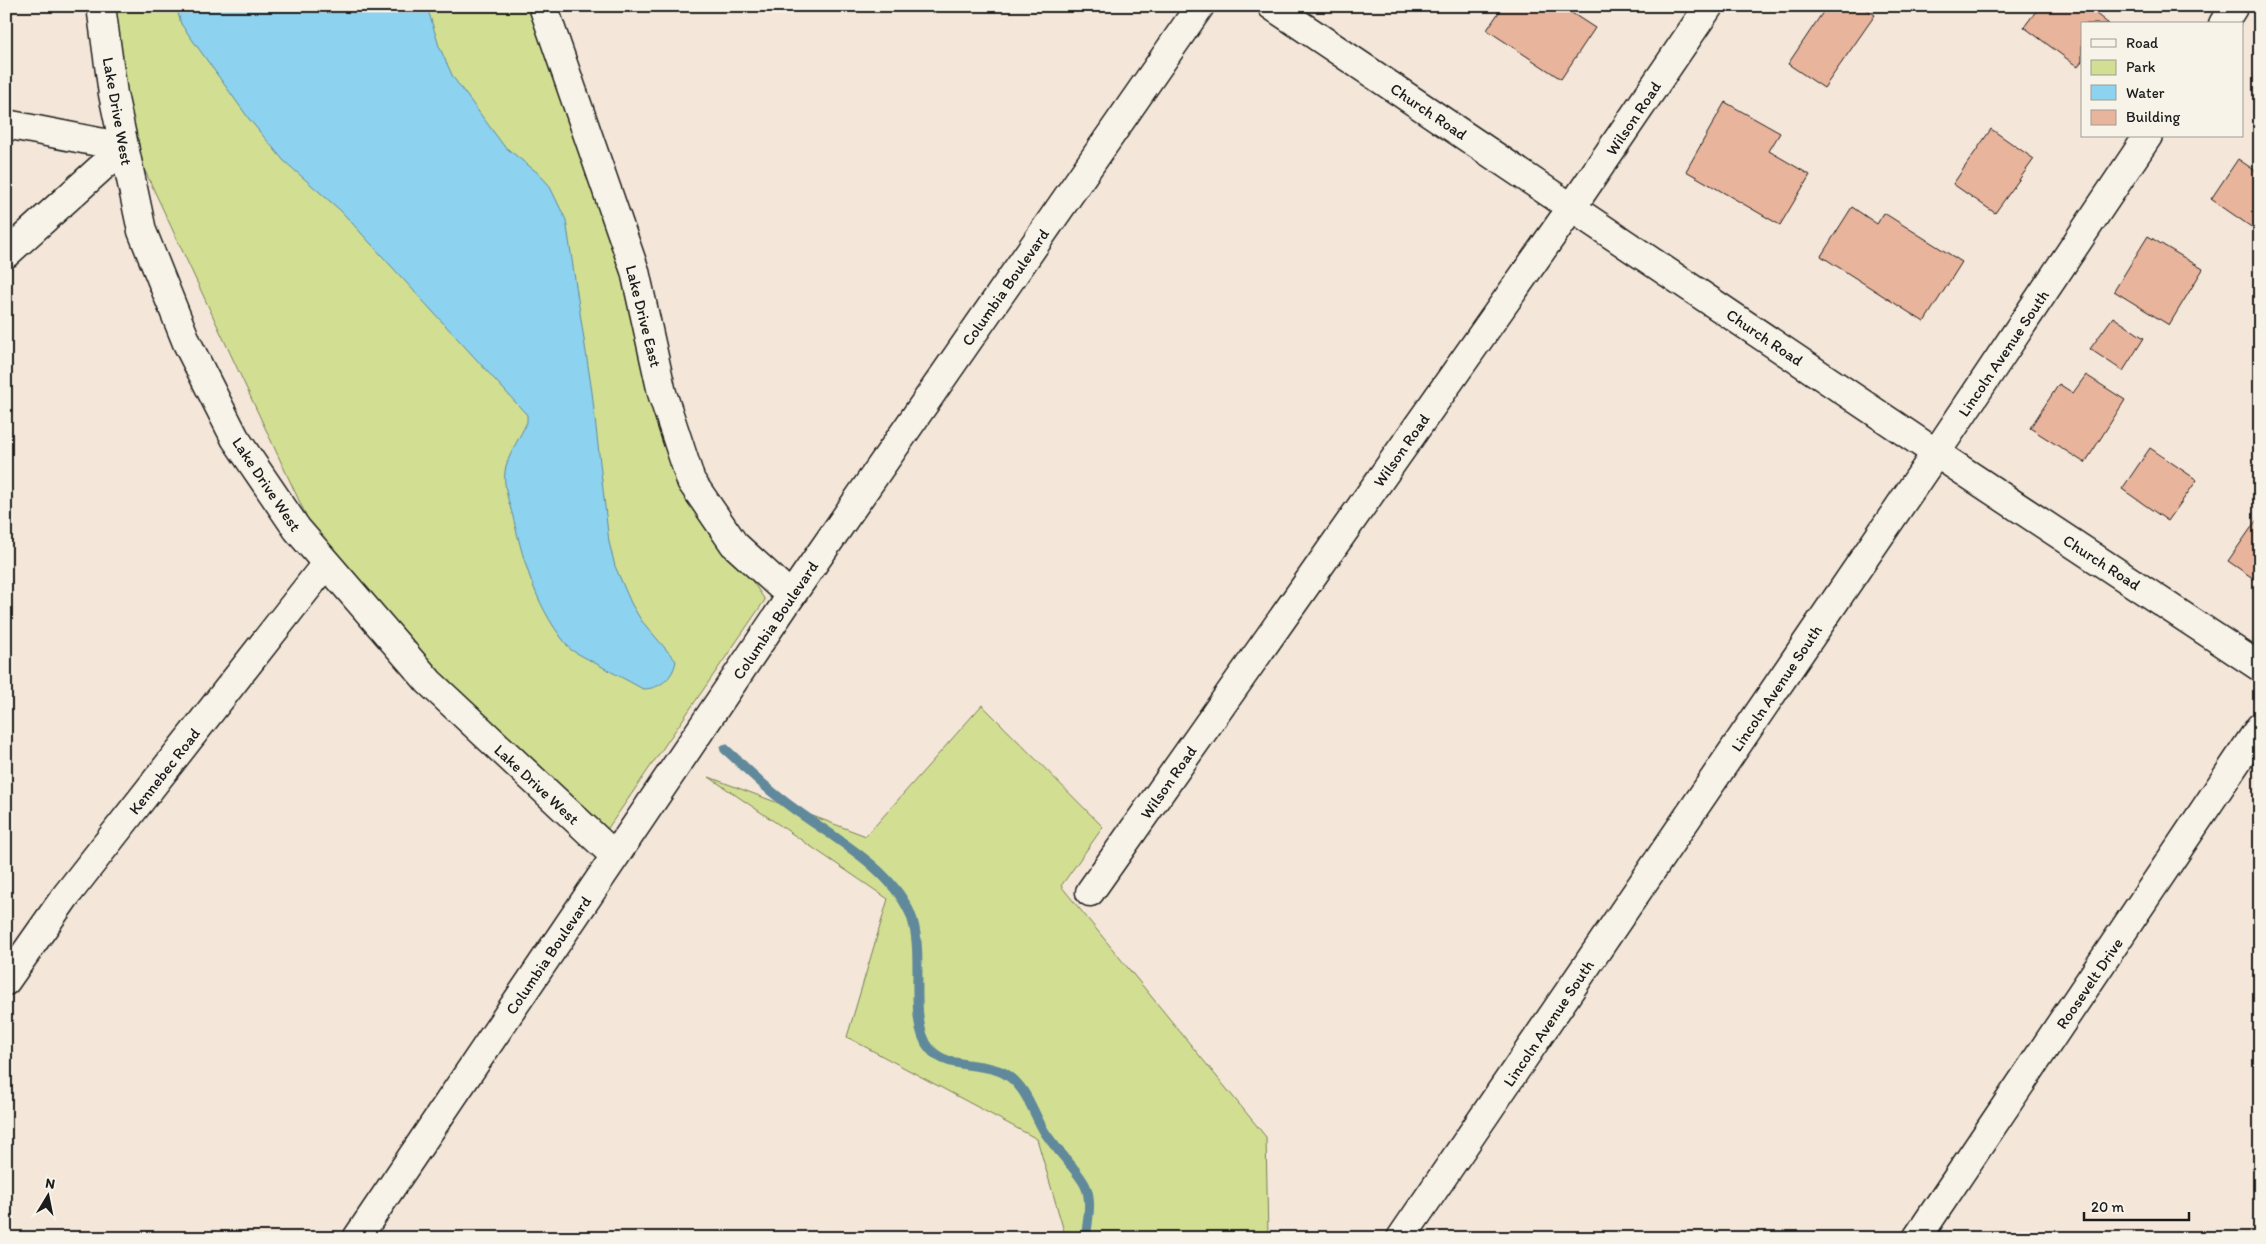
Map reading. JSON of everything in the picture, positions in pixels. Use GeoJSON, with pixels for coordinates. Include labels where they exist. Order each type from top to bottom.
{"type":"FeatureCollection","features":[{"type":"Feature","properties":{"kind":"street","name":"Lake Drive West"},"geometry":{"type":"LineString","coordinates":[[101,6],[112,94],[142,231],[187,343],[235,438],[297,529],[429,682],[615,856]]}},
{"type":"Feature","properties":{"kind":"street","name":"Lake Drive East"},"geometry":{"type":"LineString","coordinates":[[543,6],[635,271],[662,393],[691,481],[734,544],[791,596]]}},
{"type":"Feature","properties":{"kind":"street","name":"Columbia Boulevard"},"geometry":{"type":"LineString","coordinates":[[357,1238],[791,596],[1200,6]]}},
{"type":"Feature","properties":{"kind":"street","name":"Church Road"},"geometry":{"type":"LineString","coordinates":[[1272,6],[1936,453],[2260,667]]}},
{"type":"Feature","properties":{"kind":"street","name":"Wilson Road"},"geometry":{"type":"LineString","coordinates":[[1090,892],[1572,207],[1709,6]]}},
{"type":"Feature","properties":{"kind":"street"},"geometry":{"type":"LineString","coordinates":[[2224,22],[2234,6]]}},
{"type":"Feature","properties":{"kind":"street"},"geometry":{"type":"LineString","coordinates":[[6,124],[124,147]]}},
{"type":"Feature","properties":{"kind":"street","name":"Lincoln Avenue South"},"geometry":{"type":"LineString","coordinates":[[1401,1238],[1936,453],[2147,138]]}},
{"type":"Feature","properties":{"kind":"street"},"geometry":{"type":"LineString","coordinates":[[6,254],[124,147]]}},
{"type":"Feature","properties":{"kind":"street","name":"Kennebec Road"},"geometry":{"type":"LineString","coordinates":[[6,982],[65,897],[326,564]]}},
{"type":"Feature","properties":{"kind":"street","name":"Roosevelt Drive"},"geometry":{"type":"LineString","coordinates":[[1917,1238],[2260,727]]}},
{"type":"Feature","properties":{"kind":"green space"},"geometry":{"type":"Polygon","coordinates":[[[113,6],[557,6],[674,464],[765,600],[595,847],[331,569],[118,113],[113,6]]]}},
{"type":"Feature","properties":{"kind":"green space"},"geometry":{"type":"Polygon","coordinates":[[[982,705],[1103,827],[1061,886],[1266,1137],[1268,1238],[1066,1238],[1037,1139],[847,1037],[888,899],[709,777],[866,836],[982,705]]]}},
{"type":"Feature","properties":{"kind":"water"},"geometry":{"type":"Polygon","coordinates":[[[176,6],[429,6],[429,13],[439,46],[453,77],[504,146],[538,173],[549,185],[566,220],[592,392],[609,542],[615,566],[631,603],[641,620],[676,661],[672,673],[660,685],[643,689],[571,650],[559,635],[541,604],[528,571],[506,488],[506,466],[527,422],[527,415],[341,211],[284,161],[249,119],[181,24],[176,6]]]}},
{"type":"Feature","properties":{"kind":"building"},"geometry":{"type":"Polygon","coordinates":[[[1503,6],[1561,6],[1595,28],[1561,79],[1487,30],[1503,6]]]}},
{"type":"Feature","properties":{"kind":"building"},"geometry":{"type":"Polygon","coordinates":[[[1827,6],[1862,6],[1875,15],[1824,88],[1788,64],[1827,6]]]}},
{"type":"Feature","properties":{"kind":"building"},"geometry":{"type":"Polygon","coordinates":[[[2040,6],[2086,6],[2106,22],[2081,22],[2081,62],[2078,67],[2024,27],[2040,6]]]}},
{"type":"Feature","properties":{"kind":"building"},"geometry":{"type":"Polygon","coordinates":[[[1725,102],[1780,133],[1769,151],[1810,175],[1780,225],[1686,171],[1725,102]]]}},
{"type":"Feature","properties":{"kind":"building"},"geometry":{"type":"Polygon","coordinates":[[[1991,129],[2034,159],[1995,213],[1953,184],[1991,129]]]}},
{"type":"Feature","properties":{"kind":"building"},"geometry":{"type":"Polygon","coordinates":[[[2238,159],[2260,174],[2260,233],[2211,199],[2238,159]]]}},
{"type":"Feature","properties":{"kind":"building"},"geometry":{"type":"Polygon","coordinates":[[[1852,207],[1877,224],[1884,213],[1962,262],[1924,322],[1821,256],[1852,207]]]}},
{"type":"Feature","properties":{"kind":"building"},"geometry":{"type":"Polygon","coordinates":[[[2148,236],[2203,269],[2169,325],[2114,291],[2148,236]]]}},
{"type":"Feature","properties":{"kind":"building"},"geometry":{"type":"Polygon","coordinates":[[[2113,317],[2144,338],[2123,371],[2090,349],[2113,317]]]}},
{"type":"Feature","properties":{"kind":"building"},"geometry":{"type":"Polygon","coordinates":[[[2086,375],[2125,400],[2085,463],[2030,428],[2059,384],[2073,393],[2086,375]]]}},
{"type":"Feature","properties":{"kind":"building"},"geometry":{"type":"Polygon","coordinates":[[[2150,448],[2197,480],[2168,521],[2122,489],[2150,448]]]}},
{"type":"Feature","properties":{"kind":"building"},"geometry":{"type":"Polygon","coordinates":[[[2258,518],[2260,519],[2260,583],[2228,561],[2258,518]]]}},
{"type":"Feature","properties":{"kind":"waterway"},"geometry":{"type":"LineString","coordinates":[[725,749],[774,793],[870,864],[900,895],[910,913],[915,929],[919,1021],[923,1037],[937,1056],[955,1063],[995,1069],[1012,1078],[1018,1084],[1044,1131],[1085,1185],[1089,1198],[1086,1238]]}}]}
